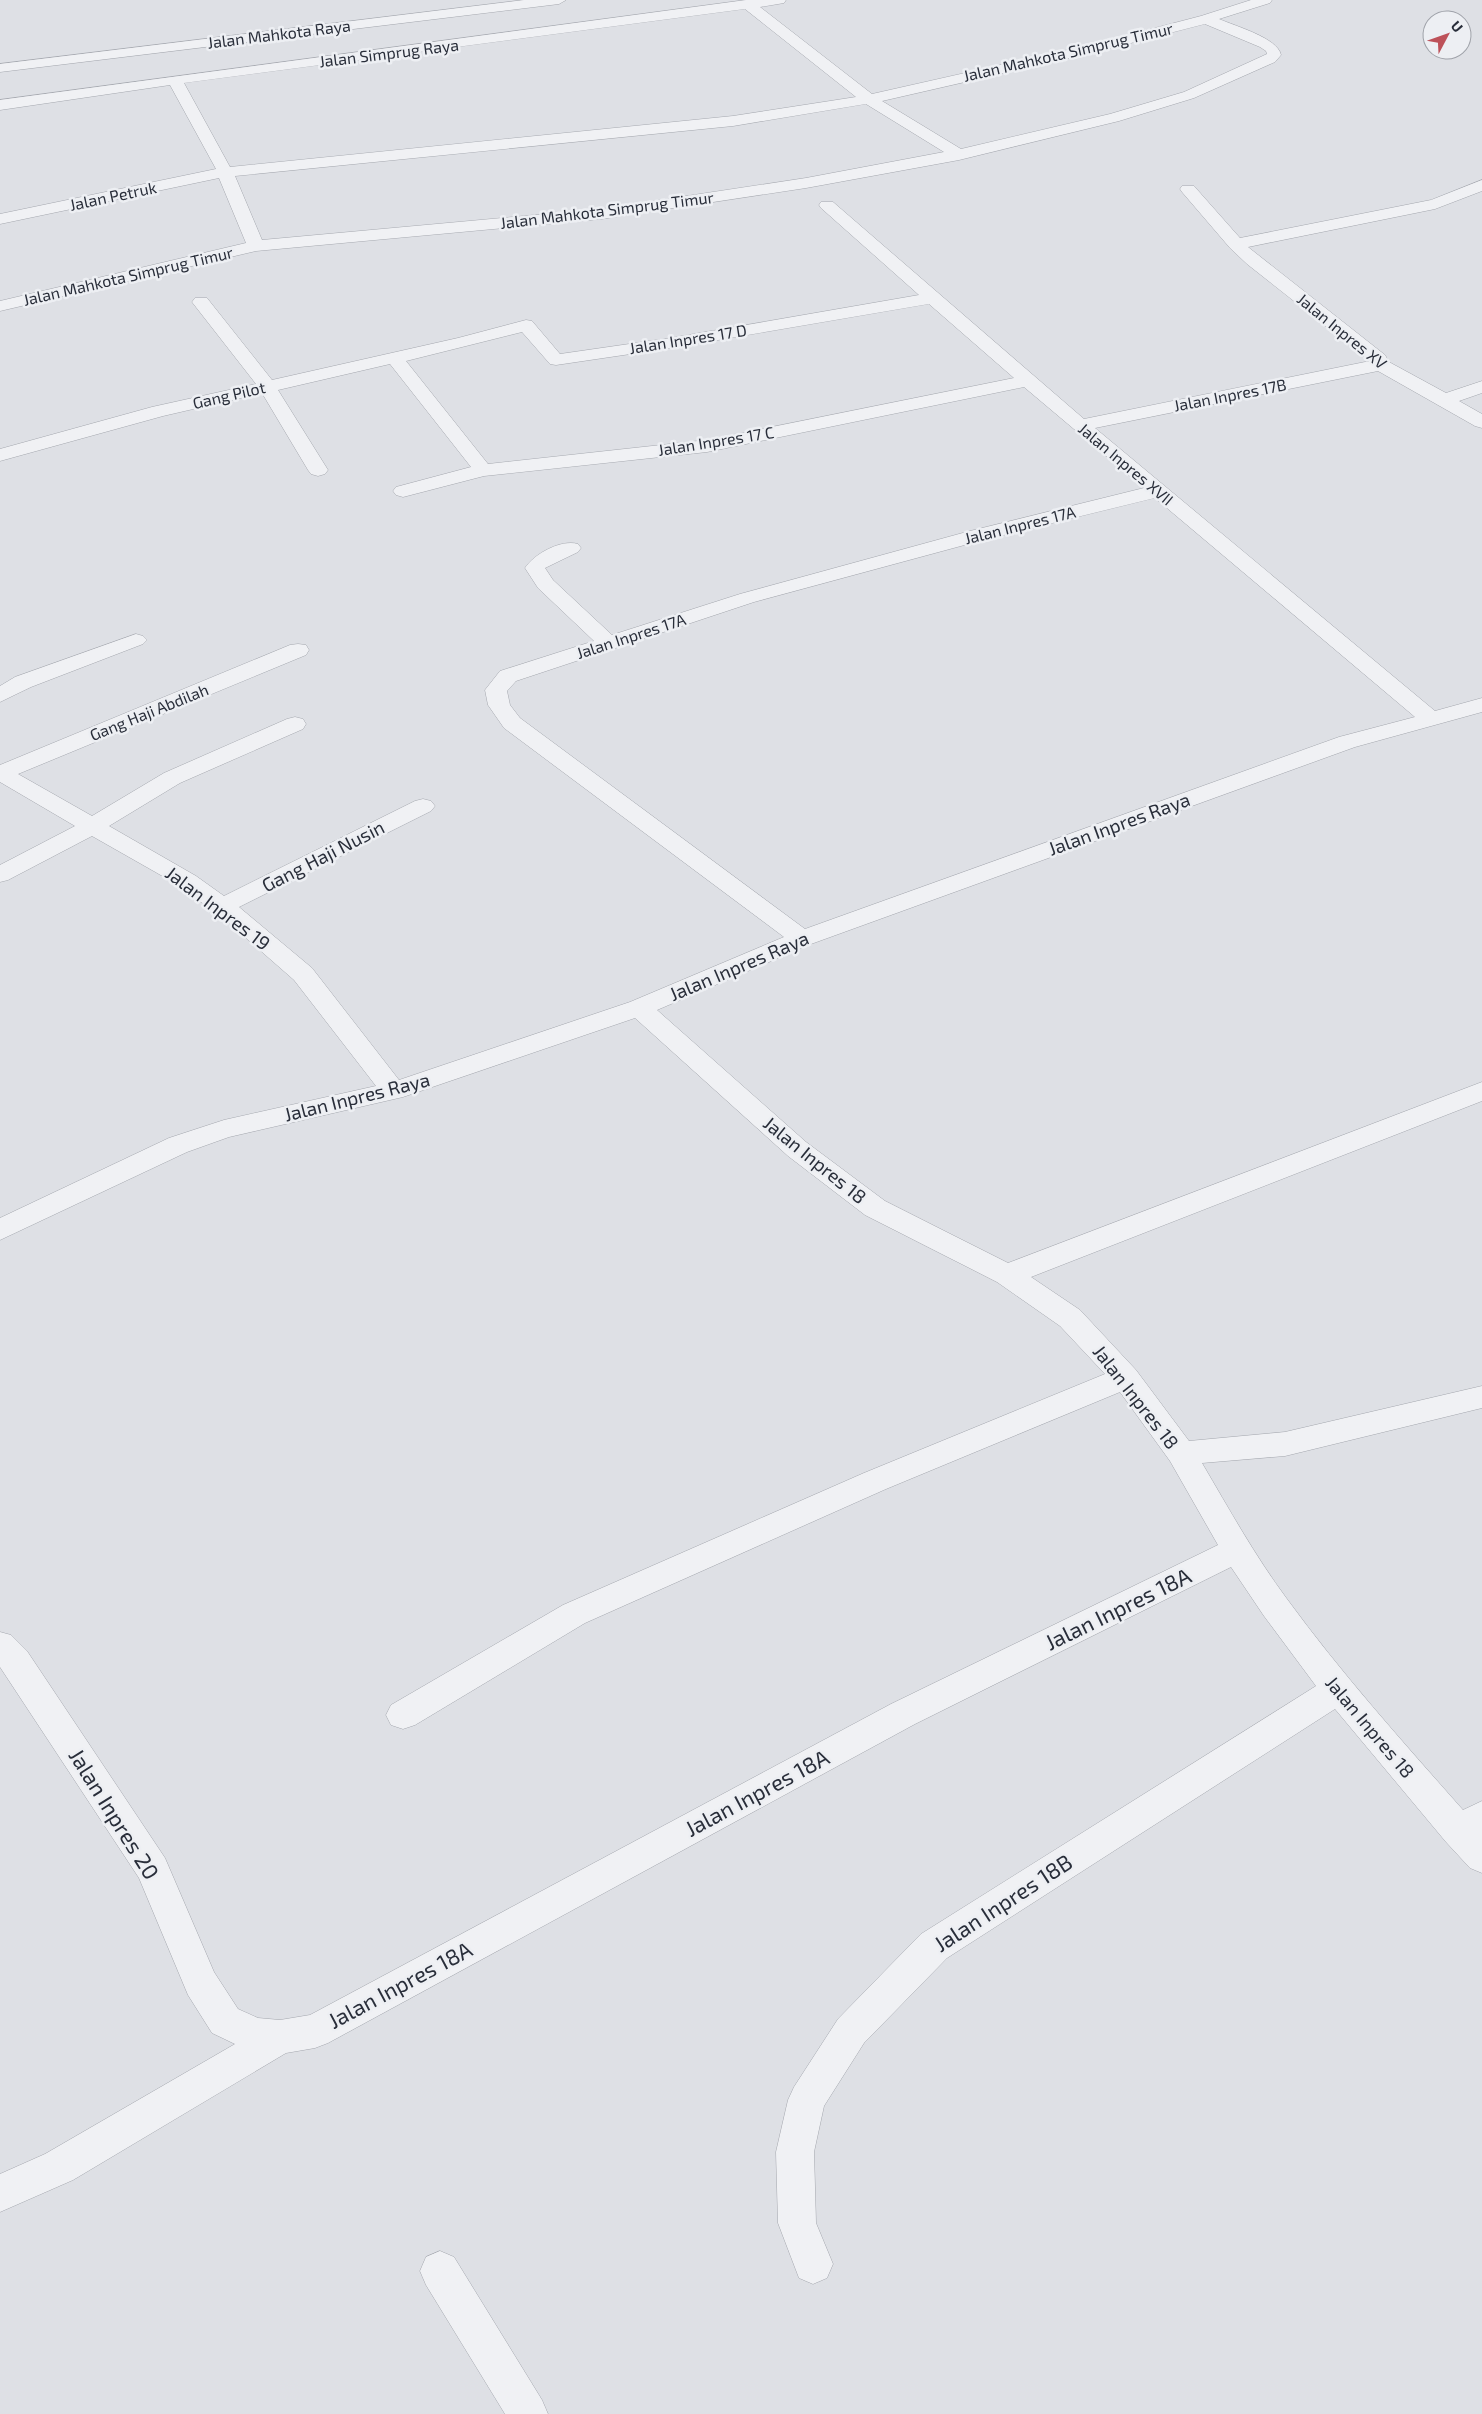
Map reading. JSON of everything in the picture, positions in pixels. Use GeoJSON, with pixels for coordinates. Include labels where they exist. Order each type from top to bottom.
{"type":"FeatureCollection","features":[{"type":"Feature","properties":{"kind":"street","name":"Jalan Mahkota Raya"},"geometry":{"type":"LineString","coordinates":[[0,68],[479,5],[559,0]]}},
{"type":"Feature","properties":{"kind":"street","name":"Jalan Simprug Raya"},"geometry":{"type":"LineString","coordinates":[[0,105],[779,0]]}},
{"type":"Feature","properties":{"kind":"street","name":"Jalan Mahkota Simprug Timur"},"geometry":{"type":"LineString","coordinates":[[226,172],[733,121],[869,99],[1096,48],[1206,19],[1265,0]]}},
{"type":"Feature","properties":{"kind":"street"},"geometry":{"type":"LineString","coordinates":[[747,4],[869,99],[958,155]]}},
{"type":"Feature","properties":{"kind":"street","name":"Jalan Mahkota Simprug Timur"},"geometry":{"type":"LineString","coordinates":[[0,306],[256,246],[601,214],[806,183],[958,155],[1114,118],[1189,95],[1270,59],[1274,55],[1273,49],[1265,44],[1206,19]]}},
{"type":"Feature","properties":{"kind":"street","name":"Jalan Mahkota Simprug Timur"},"geometry":{"type":"LineString","coordinates":[[176,80],[226,172],[256,246]]}},
{"type":"Feature","properties":{"kind":"street","name":"Jalan Petruk"},"geometry":{"type":"LineString","coordinates":[[0,219],[226,172]]}},
{"type":"Feature","properties":{"kind":"street"},"geometry":{"type":"LineString","coordinates":[[1236,244],[1435,204],[1482,185]]}},
{"type":"Feature","properties":{"kind":"street","name":"Jalan Inpres XV"},"geometry":{"type":"LineString","coordinates":[[1188,190],[1236,244],[1379,359],[1380,365],[1414,382],[1482,422]]}},
{"type":"Feature","properties":{"kind":"street","name":"Jalan Inpres XVII"},"geometry":{"type":"LineString","coordinates":[[826,205],[1028,381],[1430,718]]}},
{"type":"Feature","properties":{"kind":"street","name":"Jalan Inpres 17 D"},"geometry":{"type":"LineString","coordinates":[[461,343],[526,325],[556,360],[932,298]]}},
{"type":"Feature","properties":{"kind":"street"},"geometry":{"type":"LineString","coordinates":[[202,302],[266,386],[318,470]]}},
{"type":"Feature","properties":{"kind":"street","name":"Gang Pilot"},"geometry":{"type":"LineString","coordinates":[[0,455],[159,412],[266,386],[461,343]]}},
{"type":"Feature","properties":{"kind":"street"},"geometry":{"type":"LineString","coordinates":[[394,358],[483,470]]}},
{"type":"Feature","properties":{"kind":"street","name":"Jalan Inpres 17B"},"geometry":{"type":"LineString","coordinates":[[1081,425],[1380,365]]}},
{"type":"Feature","properties":{"kind":"street","name":"Jalan Inpres 17 C"},"geometry":{"type":"LineString","coordinates":[[402,491],[483,470],[707,446],[1028,381]]}},
{"type":"Feature","properties":{"kind":"street"},"geometry":{"type":"LineString","coordinates":[[1444,400],[1482,387]]}},
{"type":"Feature","properties":{"kind":"street","name":"Jalan Inpres 17A"},"geometry":{"type":"LineString","coordinates":[[802,939],[512,723],[499,705],[496,690],[508,676],[747,598],[977,535],[1158,491]]}},
{"type":"Feature","properties":{"kind":"street"},"geometry":{"type":"LineString","coordinates":[[572,548],[540,562],[535,568],[545,584],[609,644]]}},
{"type":"Feature","properties":{"kind":"street"},"geometry":{"type":"LineString","coordinates":[[0,695],[23,682],[136,640]]}},
{"type":"Feature","properties":{"kind":"street","name":"Gang Haji Abdilah"},"geometry":{"type":"LineString","coordinates":[[0,773],[298,650]]}},
{"type":"Feature","properties":{"kind":"street","name":"Jalan Inpres Raya"},"geometry":{"type":"LineString","coordinates":[[1,1228],[187,1142],[224,1129],[394,1091],[639,1008],[802,939],[1347,742],[1482,704]]}},
{"type":"Feature","properties":{"kind":"street"},"geometry":{"type":"LineString","coordinates":[[0,875],[93,826],[172,778],[295,724]]}},
{"type":"Feature","properties":{"kind":"street","name":"Jalan Inpres 19"},"geometry":{"type":"LineString","coordinates":[[0,773],[188,881],[223,906],[303,974],[394,1091]]}},
{"type":"Feature","properties":{"kind":"street","name":"Gang Haji Nusin"},"geometry":{"type":"LineString","coordinates":[[223,906],[423,806]]}},
{"type":"Feature","properties":{"kind":"street","name":"Jalan Inpres 18"},"geometry":{"type":"LineString","coordinates":[[639,1008],[797,1149],[875,1208],[1006,1274],[1070,1318],[1126,1378],[1181,1454],[1237,1550],[1275,1607],[1338,1690],[1470,1823],[1482,1857]]}},
{"type":"Feature","properties":{"kind":"street"},"geometry":{"type":"LineString","coordinates":[[1006,1274],[1482,1091]]}},
{"type":"Feature","properties":{"kind":"street"},"geometry":{"type":"LineString","coordinates":[[403,1715],[574,1614],[875,1482],[1126,1378]]}},
{"type":"Feature","properties":{"kind":"street"},"geometry":{"type":"LineString","coordinates":[[1181,1454],[1285,1444],[1482,1397]]}},
{"type":"Feature","properties":{"kind":"street","name":"Jalan Inpres 18A"},"geometry":{"type":"LineString","coordinates":[[280,2037],[315,2031],[903,1714],[1237,1550]]}},
{"type":"Feature","properties":{"kind":"street","name":"Jalan Inpres 20"},"geometry":{"type":"LineString","coordinates":[[0,1645],[14,1661],[153,1869],[201,1983],[225,2020],[256,2035],[280,2037]]}},
{"type":"Feature","properties":{"kind":"street","name":"Jalan Inpres 18B"},"geometry":{"type":"LineString","coordinates":[[813,2264],[797,2223],[795,2152],[807,2100],[851,2031],[934,1946],[1338,1690]]}},
{"type":"Feature","properties":{"kind":"street"},"geometry":{"type":"LineString","coordinates":[[0,2193],[59,2167],[280,2037]]}},
{"type":"Feature","properties":{"kind":"street"},"geometry":{"type":"LineString","coordinates":[[440,2271],[528,2414]]}}]}
